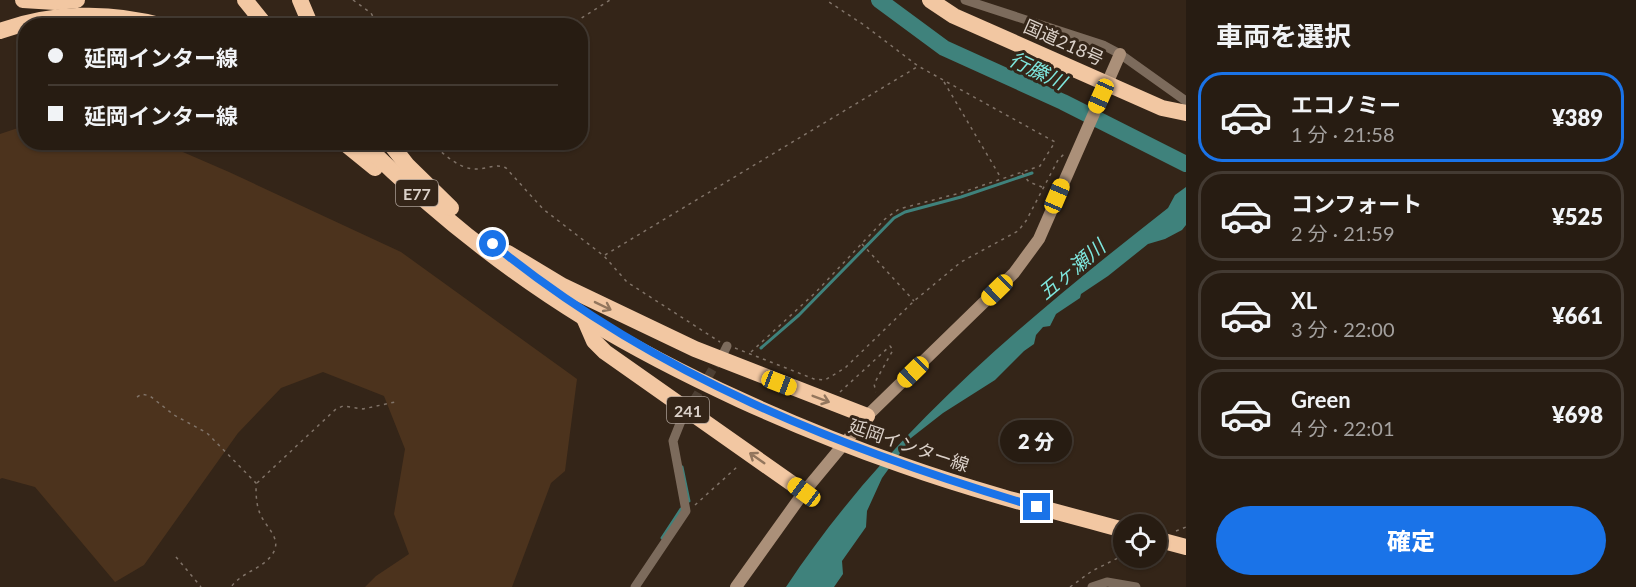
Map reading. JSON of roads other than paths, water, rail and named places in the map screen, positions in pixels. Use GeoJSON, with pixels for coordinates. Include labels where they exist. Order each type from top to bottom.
{"type":"FeatureCollection","features":[{"type":"Feature","properties":{"kind":"highway"},"geometry":{"type":"LineString","coordinates":[[23,0],[55,2],[77,0]]}},
{"type":"Feature","properties":{"kind":"highway"},"geometry":{"type":"LineString","coordinates":[[232,0],[247,18]]}},
{"type":"Feature","properties":{"kind":"highway"},"geometry":{"type":"LineString","coordinates":[[246,0],[260,18]]}},
{"type":"Feature","properties":{"kind":"highway"},"geometry":{"type":"LineString","coordinates":[[300,0],[308,18]]}},
{"type":"Feature","properties":{"kind":"highway","name":"国道218号"},"geometry":{"type":"LineString","coordinates":[[930,0],[954,16],[1104,89],[1162,108],[1186,113]]}},
{"type":"Feature","properties":{"kind":"highway"},"geometry":{"type":"LineString","coordinates":[[64,18],[91,16],[118,18]]}},
{"type":"Feature","properties":{"kind":"highway"},"geometry":{"type":"LineString","coordinates":[[0,31],[18,26]]}},
{"type":"Feature","properties":{"kind":"highway"},"geometry":{"type":"LineString","coordinates":[[353,150],[421,203],[562,286],[655,331],[735,366],[873,411]]}},
{"type":"Feature","properties":{"kind":"highway","name":"E77"},"geometry":{"type":"LineString","coordinates":[[370,150],[404,182],[477,237]]}},
{"type":"Feature","properties":{"kind":"highway","name":"E77"},"geometry":{"type":"LineString","coordinates":[[384,150],[477,237]]}},
{"type":"Feature","properties":{"kind":"highway"},"geometry":{"type":"LineString","coordinates":[[396,150],[477,237]]}},
{"type":"Feature","properties":{"kind":"highway","name":"延岡インター線"},"geometry":{"type":"LineString","coordinates":[[477,237],[513,270],[584,318],[691,375],[828,437],[903,465],[979,490],[1113,527]]}},
{"type":"Feature","properties":{"kind":"highway","name":"延岡インター線"},"geometry":{"type":"LineString","coordinates":[[477,237],[587,313],[691,375]]}},
{"type":"Feature","properties":{"kind":"highway","name":"241"},"geometry":{"type":"LineString","coordinates":[[584,318],[594,341],[605,352],[804,492]]}},
{"type":"Feature","properties":{"kind":"highway"},"geometry":{"type":"LineString","coordinates":[[1167,542],[1186,547]]}},
{"type":"Feature","properties":{"kind":"street","name":"国道218号"},"geometry":{"type":"LineString","coordinates":[[965,0],[1088,39],[1120,54],[1186,101]]}},
{"type":"Feature","properties":{"kind":"street"},"geometry":{"type":"LineString","coordinates":[[736,587],[804,492],[873,411],[1014,273],[1039,238],[1120,54]]}},
{"type":"Feature","properties":{"kind":"street"},"geometry":{"type":"LineString","coordinates":[[635,587],[686,511],[673,441],[681,422]]}},
{"type":"Feature","properties":{"kind":"street"},"geometry":{"type":"LineString","coordinates":[[1092,587],[1107,582],[1136,587]]}},
{"type":"Feature","properties":{"kind":"water","name":"五ヶ瀬川"},"geometry":{"type":"Polygon","coordinates":[[[1186,187],[1186,225],[1182,230],[1165,239],[1148,244],[1081,294],[1080,298],[1056,314],[1050,326],[1043,327],[1036,335],[1034,344],[995,380],[943,413],[911,438],[882,478],[867,511],[866,527],[842,561],[843,574],[834,587],[786,587],[826,531],[868,479],[961,382],[1062,293],[1168,208],[1175,195],[1186,187]]]}},
{"type":"Feature","properties":{"kind":"waterway","name":"行縢川"},"geometry":{"type":"LineString","coordinates":[[879,0],[944,48],[1063,102],[1186,164]]}},
{"type":"Feature","properties":{"kind":"waterway"},"geometry":{"type":"LineString","coordinates":[[761,348],[799,315],[894,218],[905,212],[961,197],[1032,173]]}},
{"type":"Feature","properties":{"kind":"waterway"},"geometry":{"type":"LineString","coordinates":[[682,467],[689,501]]}},
{"type":"Feature","properties":{"kind":"waterway"},"geometry":{"type":"LineString","coordinates":[[662,538],[681,509]]}},
{"type":"Feature","properties":{"kind":"tunnel"},"geometry":{"type":"LineString","coordinates":[[687,412],[720,357]]}}]}
